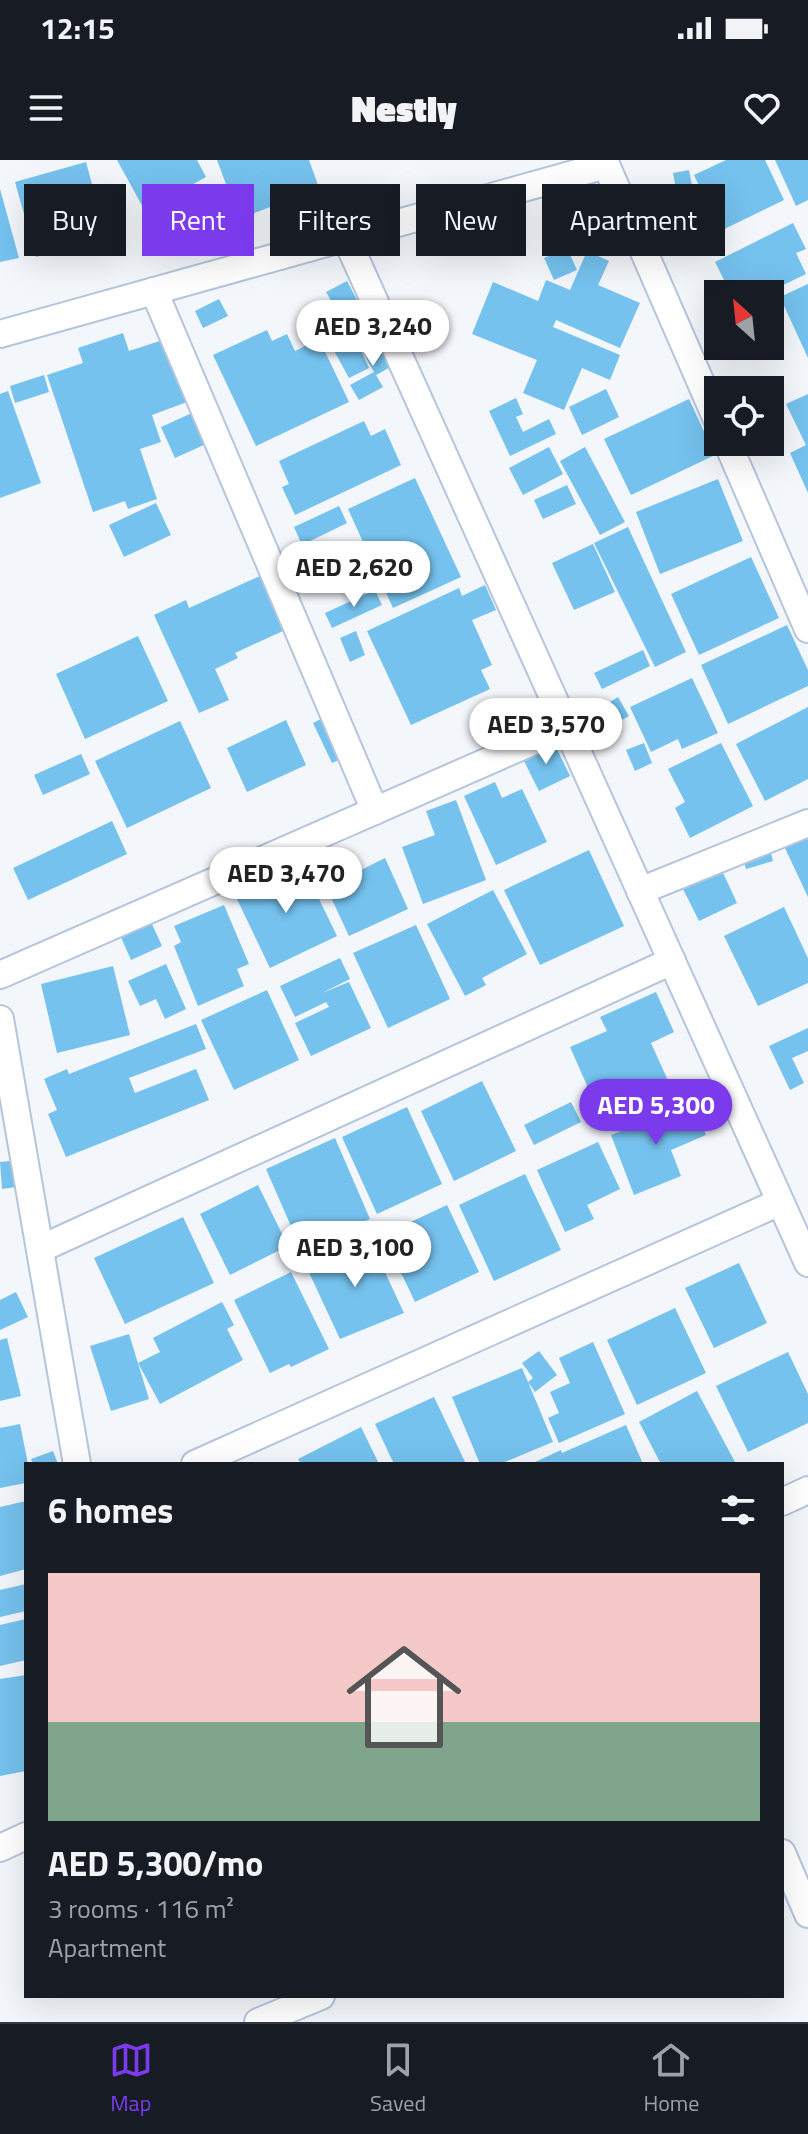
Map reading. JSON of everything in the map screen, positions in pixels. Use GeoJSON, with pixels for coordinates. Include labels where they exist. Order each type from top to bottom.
{"type":"FeatureCollection","features":[{"type":"Feature","properties":{"kind":"street"},"geometry":{"type":"LineString","coordinates":[[400,222],[605,163],[704,390]]}},
{"type":"Feature","properties":{"kind":"street"},"geometry":{"type":"LineString","coordinates":[[0,334],[281,256]]}},
{"type":"Feature","properties":{"kind":"street"},"geometry":{"type":"LineString","coordinates":[[354,256],[808,1263]]}},
{"type":"Feature","properties":{"kind":"street"},"geometry":{"type":"LineString","coordinates":[[154,291],[375,811]]}},
{"type":"Feature","properties":{"kind":"street"},"geometry":{"type":"LineString","coordinates":[[733,456],[807,623]]}},
{"type":"Feature","properties":{"kind":"street"},"geometry":{"type":"LineString","coordinates":[[0,975],[566,727]]}},
{"type":"Feature","properties":{"kind":"street"},"geometry":{"type":"LineString","coordinates":[[640,891],[808,823]]}},
{"type":"Feature","properties":{"kind":"street"},"geometry":{"type":"LineString","coordinates":[[40,1249],[672,961]]}},
{"type":"Feature","properties":{"kind":"street"},"geometry":{"type":"LineString","coordinates":[[0,1019],[77,1462]]}},
{"type":"Feature","properties":{"kind":"street"},"geometry":{"type":"LineString","coordinates":[[199,1462],[780,1202]]}},
{"type":"Feature","properties":{"kind":"street"},"geometry":{"type":"LineString","coordinates":[[784,1501],[808,1490]]}},
{"type":"Feature","properties":{"kind":"street"},"geometry":{"type":"LineString","coordinates":[[0,1848],[24,1837]]}},
{"type":"Feature","properties":{"kind":"street"},"geometry":{"type":"LineString","coordinates":[[784,1857],[806,1906]]}},
{"type":"Feature","properties":{"kind":"street"},"geometry":{"type":"LineString","coordinates":[[258,2022],[316,1998]]}},
{"type":"Feature","properties":{"kind":"building"},"geometry":{"type":"Polygon","coordinates":[[[117,160],[197,160],[206,177],[193,184],[142,184],[142,206],[117,160]]]}},
{"type":"Feature","properties":{"kind":"building"},"geometry":{"type":"Polygon","coordinates":[[[217,160],[309,160],[318,184],[270,184],[270,207],[254,213],[254,184],[226,184],[217,160]]]}},
{"type":"Feature","properties":{"kind":"building"},"geometry":{"type":"Polygon","coordinates":[[[726,160],[765,160],[784,200],[725,229],[725,184],[698,184],[694,175],[726,160]]]}},
{"type":"Feature","properties":{"kind":"building"},"geometry":{"type":"Polygon","coordinates":[[[775,160],[808,160],[808,200],[796,206],[775,160]]]}},
{"type":"Feature","properties":{"kind":"building"},"geometry":{"type":"Polygon","coordinates":[[[86,162],[92,184],[24,184],[24,214],[15,182],[86,162]]]}},
{"type":"Feature","properties":{"kind":"building"},"geometry":{"type":"Polygon","coordinates":[[[689,170],[692,184],[675,184],[673,173],[689,170]]]}},
{"type":"Feature","properties":{"kind":"building"},"geometry":{"type":"Polygon","coordinates":[[[0,189],[19,258],[0,262],[0,189]]]}},
{"type":"Feature","properties":{"kind":"building"},"geometry":{"type":"Polygon","coordinates":[[[793,223],[806,249],[796,253],[806,274],[784,285],[784,280],[724,280],[715,262],[793,223]]]}},
{"type":"Feature","properties":{"kind":"building"},"geometry":{"type":"Polygon","coordinates":[[[571,256],[577,270],[554,280],[544,258],[571,256]]]}},
{"type":"Feature","properties":{"kind":"building"},"geometry":{"type":"Polygon","coordinates":[[[585,256],[598,256],[609,261],[598,285],[640,303],[620,348],[556,320],[553,327],[620,355],[610,380],[582,368],[564,410],[523,393],[537,360],[472,334],[493,282],[538,301],[546,280],[570,290],[585,256]]]}},
{"type":"Feature","properties":{"kind":"building"},"geometry":{"type":"Polygon","coordinates":[[[347,281],[370,325],[353,334],[369,368],[349,378],[321,327],[340,316],[326,292],[347,281]]]}},
{"type":"Feature","properties":{"kind":"building"},"geometry":{"type":"Polygon","coordinates":[[[808,284],[808,358],[784,306],[784,295],[808,284]]]}},
{"type":"Feature","properties":{"kind":"building"},"geometry":{"type":"Polygon","coordinates":[[[219,299],[228,316],[203,328],[195,311],[219,299]]]}},
{"type":"Feature","properties":{"kind":"building"},"geometry":{"type":"Polygon","coordinates":[[[267,330],[272,341],[287,334],[295,351],[319,339],[349,402],[256,446],[213,355],[267,330]]]}},
{"type":"Feature","properties":{"kind":"building"},"geometry":{"type":"Polygon","coordinates":[[[123,333],[129,351],[166,339],[187,402],[152,415],[161,442],[140,449],[157,499],[128,509],[125,501],[93,512],[47,375],[83,363],[78,348],[123,333]]]}},
{"type":"Feature","properties":{"kind":"building"},"geometry":{"type":"Polygon","coordinates":[[[379,336],[394,365],[376,375],[383,387],[359,400],[350,385],[374,372],[360,346],[379,336]]]}},
{"type":"Feature","properties":{"kind":"building"},"geometry":{"type":"Polygon","coordinates":[[[44,375],[49,392],[15,403],[10,386],[44,375]]]}},
{"type":"Feature","properties":{"kind":"building"},"geometry":{"type":"Polygon","coordinates":[[[606,389],[619,417],[582,435],[569,407],[606,389]]]}},
{"type":"Feature","properties":{"kind":"building"},"geometry":{"type":"Polygon","coordinates":[[[8,391],[41,483],[0,498],[0,394],[8,391]]]}},
{"type":"Feature","properties":{"kind":"building"},"geometry":{"type":"Polygon","coordinates":[[[808,394],[808,493],[790,453],[806,445],[786,404],[808,394]]]}},
{"type":"Feature","properties":{"kind":"building"},"geometry":{"type":"Polygon","coordinates":[[[516,398],[523,414],[516,417],[523,432],[549,419],[556,434],[510,456],[489,411],[516,398]]]}},
{"type":"Feature","properties":{"kind":"building"},"geometry":{"type":"Polygon","coordinates":[[[689,399],[704,431],[704,456],[713,456],[631,495],[604,439],[689,399]]]}},
{"type":"Feature","properties":{"kind":"building"},"geometry":{"type":"Polygon","coordinates":[[[192,413],[206,444],[175,458],[161,427],[192,413]]]}},
{"type":"Feature","properties":{"kind":"building"},"geometry":{"type":"Polygon","coordinates":[[[364,421],[371,436],[385,429],[401,465],[295,515],[282,487],[289,484],[279,461],[364,421]]]}},
{"type":"Feature","properties":{"kind":"building"},"geometry":{"type":"Polygon","coordinates":[[[549,447],[563,474],[523,495],[509,468],[549,447]]]}},
{"type":"Feature","properties":{"kind":"building"},"geometry":{"type":"Polygon","coordinates":[[[585,447],[625,522],[600,535],[560,461],[585,447]]]}},
{"type":"Feature","properties":{"kind":"building"},"geometry":{"type":"Polygon","coordinates":[[[415,478],[461,577],[393,608],[348,509],[415,478]]]}},
{"type":"Feature","properties":{"kind":"building"},"geometry":{"type":"Polygon","coordinates":[[[718,479],[743,541],[660,574],[636,512],[718,479]]]}},
{"type":"Feature","properties":{"kind":"building"},"geometry":{"type":"Polygon","coordinates":[[[567,485],[576,504],[543,519],[534,500],[567,485]]]}},
{"type":"Feature","properties":{"kind":"building"},"geometry":{"type":"Polygon","coordinates":[[[156,503],[171,535],[124,557],[109,525],[156,503]]]}},
{"type":"Feature","properties":{"kind":"building"},"geometry":{"type":"Polygon","coordinates":[[[339,506],[347,523],[302,545],[294,527],[339,506]]]}},
{"type":"Feature","properties":{"kind":"building"},"geometry":{"type":"Polygon","coordinates":[[[628,527],[686,652],[655,667],[594,543],[628,527]]]}},
{"type":"Feature","properties":{"kind":"building"},"geometry":{"type":"Polygon","coordinates":[[[593,544],[615,592],[574,610],[552,563],[593,544]]]}},
{"type":"Feature","properties":{"kind":"building"},"geometry":{"type":"Polygon","coordinates":[[[751,557],[779,618],[699,655],[671,594],[751,557]]]}},
{"type":"Feature","properties":{"kind":"building"},"geometry":{"type":"Polygon","coordinates":[[[260,576],[285,630],[235,653],[238,658],[215,669],[229,700],[199,713],[154,615],[186,600],[189,608],[260,576]]]}},
{"type":"Feature","properties":{"kind":"building"},"geometry":{"type":"Polygon","coordinates":[[[485,585],[496,610],[472,620],[492,665],[481,670],[490,689],[411,725],[367,631],[459,588],[462,596],[485,585]]]}},
{"type":"Feature","properties":{"kind":"building"},"geometry":{"type":"Polygon","coordinates":[[[375,590],[382,605],[332,628],[325,613],[375,590]]]}},
{"type":"Feature","properties":{"kind":"building"},"geometry":{"type":"Polygon","coordinates":[[[787,625],[808,670],[808,686],[728,724],[701,665],[787,625]]]}},
{"type":"Feature","properties":{"kind":"building"},"geometry":{"type":"Polygon","coordinates":[[[356,631],[365,655],[350,662],[340,638],[356,631]]]}},
{"type":"Feature","properties":{"kind":"building"},"geometry":{"type":"Polygon","coordinates":[[[138,636],[168,701],[85,739],[56,674],[138,636]]]}},
{"type":"Feature","properties":{"kind":"building"},"geometry":{"type":"Polygon","coordinates":[[[643,650],[650,666],[602,689],[594,673],[643,650]]]}},
{"type":"Feature","properties":{"kind":"building"},"geometry":{"type":"Polygon","coordinates":[[[692,678],[718,733],[682,749],[678,739],[651,752],[630,707],[692,678]]]}},
{"type":"Feature","properties":{"kind":"building"},"geometry":{"type":"Polygon","coordinates":[[[618,697],[629,716],[620,721],[610,702],[618,697]]]}},
{"type":"Feature","properties":{"kind":"building"},"geometry":{"type":"Polygon","coordinates":[[[808,707],[808,779],[765,801],[736,744],[808,707]]]}},
{"type":"Feature","properties":{"kind":"building"},"geometry":{"type":"Polygon","coordinates":[[[331,714],[350,755],[332,763],[313,723],[331,714]]]}},
{"type":"Feature","properties":{"kind":"building"},"geometry":{"type":"Polygon","coordinates":[[[286,720],[306,765],[247,792],[227,748],[286,720]]]}},
{"type":"Feature","properties":{"kind":"building"},"geometry":{"type":"Polygon","coordinates":[[[180,721],[211,788],[127,828],[95,761],[180,721]]]}},
{"type":"Feature","properties":{"kind":"building"},"geometry":{"type":"Polygon","coordinates":[[[553,741],[570,776],[539,791],[522,757],[553,741]]]}},
{"type":"Feature","properties":{"kind":"building"},"geometry":{"type":"Polygon","coordinates":[[[644,743],[652,763],[635,771],[626,750],[644,743]]]}},
{"type":"Feature","properties":{"kind":"building"},"geometry":{"type":"Polygon","coordinates":[[[721,743],[753,806],[690,838],[675,808],[685,802],[668,769],[721,743]]]}},
{"type":"Feature","properties":{"kind":"building"},"geometry":{"type":"Polygon","coordinates":[[[81,754],[90,774],[43,795],[34,775],[81,754]]]}},
{"type":"Feature","properties":{"kind":"building"},"geometry":{"type":"Polygon","coordinates":[[[495,782],[502,798],[522,789],[547,842],[496,865],[464,796],[495,782]]]}},
{"type":"Feature","properties":{"kind":"building"},"geometry":{"type":"Polygon","coordinates":[[[456,800],[486,880],[423,904],[402,847],[435,835],[426,811],[456,800]]]}},
{"type":"Feature","properties":{"kind":"building"},"geometry":{"type":"Polygon","coordinates":[[[112,821],[127,854],[28,900],[13,868],[112,821]]]}},
{"type":"Feature","properties":{"kind":"building"},"geometry":{"type":"Polygon","coordinates":[[[808,835],[808,897],[784,846],[808,835]]]}},
{"type":"Feature","properties":{"kind":"building"},"geometry":{"type":"Polygon","coordinates":[[[769,846],[773,861],[746,869],[742,854],[769,846]]]}},
{"type":"Feature","properties":{"kind":"building"},"geometry":{"type":"Polygon","coordinates":[[[342,850],[353,874],[385,858],[408,909],[349,936],[315,863],[342,850]]]}},
{"type":"Feature","properties":{"kind":"building"},"geometry":{"type":"Polygon","coordinates":[[[589,850],[624,926],[540,965],[504,890],[589,850]]]}},
{"type":"Feature","properties":{"kind":"building"},"geometry":{"type":"Polygon","coordinates":[[[717,860],[737,903],[699,921],[678,879],[717,860]]]}},
{"type":"Feature","properties":{"kind":"building"},"geometry":{"type":"Polygon","coordinates":[[[301,862],[337,936],[270,968],[235,895],[301,862]]]}},
{"type":"Feature","properties":{"kind":"building"},"geometry":{"type":"Polygon","coordinates":[[[493,890],[527,954],[482,978],[486,985],[465,996],[427,924],[493,890]]]}},
{"type":"Feature","properties":{"kind":"building"},"geometry":{"type":"Polygon","coordinates":[[[224,905],[249,964],[237,969],[244,986],[198,1006],[174,946],[181,942],[174,926],[224,905]]]}},
{"type":"Feature","properties":{"kind":"building"},"geometry":{"type":"Polygon","coordinates":[[[784,907],[808,958],[808,983],[758,1006],[724,936],[784,907]]]}},
{"type":"Feature","properties":{"kind":"building"},"geometry":{"type":"Polygon","coordinates":[[[151,922],[162,946],[131,960],[120,935],[151,922]]]}},
{"type":"Feature","properties":{"kind":"building"},"geometry":{"type":"Polygon","coordinates":[[[416,925],[450,999],[388,1028],[353,953],[416,925]]]}},
{"type":"Feature","properties":{"kind":"building"},"geometry":{"type":"Polygon","coordinates":[[[340,958],[350,979],[322,993],[349,982],[371,1028],[311,1056],[295,1023],[329,1007],[326,1002],[295,1017],[280,986],[340,958]]]}},
{"type":"Feature","properties":{"kind":"building"},"geometry":{"type":"Polygon","coordinates":[[[166,964],[186,1009],[165,1019],[156,999],[140,1006],[128,981],[166,964]]]}},
{"type":"Feature","properties":{"kind":"building"},"geometry":{"type":"Polygon","coordinates":[[[113,966],[130,1035],[57,1053],[41,984],[113,966]]]}},
{"type":"Feature","properties":{"kind":"building"},"geometry":{"type":"Polygon","coordinates":[[[267,990],[299,1060],[234,1090],[201,1020],[267,990]]]}},
{"type":"Feature","properties":{"kind":"building"},"geometry":{"type":"Polygon","coordinates":[[[656,992],[674,1032],[651,1043],[670,1085],[601,1117],[570,1047],[607,1031],[600,1017],[656,992]]]}},
{"type":"Feature","properties":{"kind":"building"},"geometry":{"type":"Polygon","coordinates":[[[196,1024],[206,1049],[129,1078],[135,1093],[196,1069],[209,1100],[66,1157],[48,1114],[57,1110],[44,1079],[67,1069],[69,1074],[196,1024]]]}},
{"type":"Feature","properties":{"kind":"building"},"geometry":{"type":"Polygon","coordinates":[[[808,1028],[808,1051],[792,1058],[804,1083],[790,1090],[769,1046],[808,1028]]]}},
{"type":"Feature","properties":{"kind":"building"},"geometry":{"type":"Polygon","coordinates":[[[482,1081],[516,1151],[454,1181],[421,1111],[482,1081]]]}},
{"type":"Feature","properties":{"kind":"building"},"geometry":{"type":"Polygon","coordinates":[[[571,1102],[581,1122],[534,1145],[524,1125],[571,1102]]]}},
{"type":"Feature","properties":{"kind":"building"},"geometry":{"type":"Polygon","coordinates":[[[693,1103],[706,1135],[671,1150],[681,1176],[634,1195],[611,1135],[693,1103]]]}},
{"type":"Feature","properties":{"kind":"building"},"geometry":{"type":"Polygon","coordinates":[[[407,1107],[442,1184],[377,1214],[342,1137],[407,1107]]]}},
{"type":"Feature","properties":{"kind":"building"},"geometry":{"type":"Polygon","coordinates":[[[335,1138],[370,1219],[301,1249],[266,1169],[335,1138]]]}},
{"type":"Feature","properties":{"kind":"building"},"geometry":{"type":"Polygon","coordinates":[[[598,1142],[620,1189],[587,1205],[594,1219],[565,1232],[537,1170],[598,1142]]]}},
{"type":"Feature","properties":{"kind":"building"},"geometry":{"type":"Polygon","coordinates":[[[20,1160],[23,1186],[2,1189],[0,1162],[20,1160]]]}},
{"type":"Feature","properties":{"kind":"building"},"geometry":{"type":"Polygon","coordinates":[[[525,1174],[561,1250],[494,1281],[459,1205],[525,1174]]]}},
{"type":"Feature","properties":{"kind":"building"},"geometry":{"type":"Polygon","coordinates":[[[258,1185],[288,1246],[230,1275],[200,1214],[258,1185]]]}},
{"type":"Feature","properties":{"kind":"building"},"geometry":{"type":"Polygon","coordinates":[[[447,1205],[479,1272],[415,1302],[383,1235],[447,1205]]]}},
{"type":"Feature","properties":{"kind":"building"},"geometry":{"type":"Polygon","coordinates":[[[183,1217],[214,1283],[125,1324],[94,1258],[183,1217]]]}},
{"type":"Feature","properties":{"kind":"building"},"geometry":{"type":"Polygon","coordinates":[[[369,1238],[404,1313],[340,1339],[306,1266],[369,1238]]]}},
{"type":"Feature","properties":{"kind":"building"},"geometry":{"type":"Polygon","coordinates":[[[739,1263],[767,1323],[714,1348],[685,1288],[739,1263]]]}},
{"type":"Feature","properties":{"kind":"building"},"geometry":{"type":"Polygon","coordinates":[[[291,1272],[329,1349],[270,1373],[234,1300],[291,1272]]]}},
{"type":"Feature","properties":{"kind":"building"},"geometry":{"type":"Polygon","coordinates":[[[16,1292],[28,1317],[0,1330],[0,1300],[16,1292]]]}},
{"type":"Feature","properties":{"kind":"building"},"geometry":{"type":"Polygon","coordinates":[[[222,1302],[234,1325],[227,1329],[243,1360],[160,1404],[138,1363],[160,1352],[153,1338],[222,1302]]]}},
{"type":"Feature","properties":{"kind":"building"},"geometry":{"type":"Polygon","coordinates":[[[675,1308],[706,1373],[637,1405],[607,1340],[675,1308]]]}},
{"type":"Feature","properties":{"kind":"building"},"geometry":{"type":"Polygon","coordinates":[[[129,1334],[149,1399],[111,1411],[90,1346],[129,1334]]]}},
{"type":"Feature","properties":{"kind":"building"},"geometry":{"type":"Polygon","coordinates":[[[7,1338],[21,1396],[0,1401],[0,1340],[7,1338]]]}},
{"type":"Feature","properties":{"kind":"building"},"geometry":{"type":"Polygon","coordinates":[[[593,1342],[625,1414],[559,1443],[548,1418],[559,1413],[550,1392],[570,1383],[559,1358],[593,1342]]]}},
{"type":"Feature","properties":{"kind":"building"},"geometry":{"type":"Polygon","coordinates":[[[539,1351],[557,1375],[535,1392],[528,1382],[533,1378],[522,1363],[539,1351]]]}},
{"type":"Feature","properties":{"kind":"building"},"geometry":{"type":"Polygon","coordinates":[[[788,1352],[808,1394],[808,1423],[748,1452],[716,1386],[788,1352]]]}},
{"type":"Feature","properties":{"kind":"building"},"geometry":{"type":"Polygon","coordinates":[[[522,1368],[553,1442],[505,1462],[479,1462],[452,1397],[522,1368]]]}},
{"type":"Feature","properties":{"kind":"building"},"geometry":{"type":"Polygon","coordinates":[[[697,1391],[735,1462],[660,1462],[639,1422],[697,1391]]]}},
{"type":"Feature","properties":{"kind":"building"},"geometry":{"type":"Polygon","coordinates":[[[434,1397],[465,1462],[393,1462],[375,1424],[434,1397]]]}},
{"type":"Feature","properties":{"kind":"building"},"geometry":{"type":"Polygon","coordinates":[[[20,1424],[28,1462],[24,1462],[24,1483],[0,1488],[0,1428],[20,1424]]]}},
{"type":"Feature","properties":{"kind":"building"},"geometry":{"type":"Polygon","coordinates":[[[626,1425],[642,1462],[535,1462],[561,1450],[562,1453],[626,1425]]]}},
{"type":"Feature","properties":{"kind":"building"},"geometry":{"type":"Polygon","coordinates":[[[361,1427],[378,1462],[300,1462],[298,1459],[361,1427]]]}},
{"type":"Feature","properties":{"kind":"building"},"geometry":{"type":"Polygon","coordinates":[[[53,1451],[57,1462],[32,1462],[31,1459],[53,1451]]]}},
{"type":"Feature","properties":{"kind":"building"},"geometry":{"type":"Polygon","coordinates":[[[24,1501],[24,1570],[0,1576],[0,1507],[24,1501]]]}},
{"type":"Feature","properties":{"kind":"building"},"geometry":{"type":"Polygon","coordinates":[[[24,1584],[24,1611],[0,1617],[0,1590],[24,1584]]]}},
{"type":"Feature","properties":{"kind":"building"},"geometry":{"type":"Polygon","coordinates":[[[24,1619],[24,1660],[0,1666],[0,1625],[24,1619]]]}},
{"type":"Feature","properties":{"kind":"building"},"geometry":{"type":"Polygon","coordinates":[[[24,1675],[24,1771],[0,1776],[0,1679],[24,1675]]]}}]}
